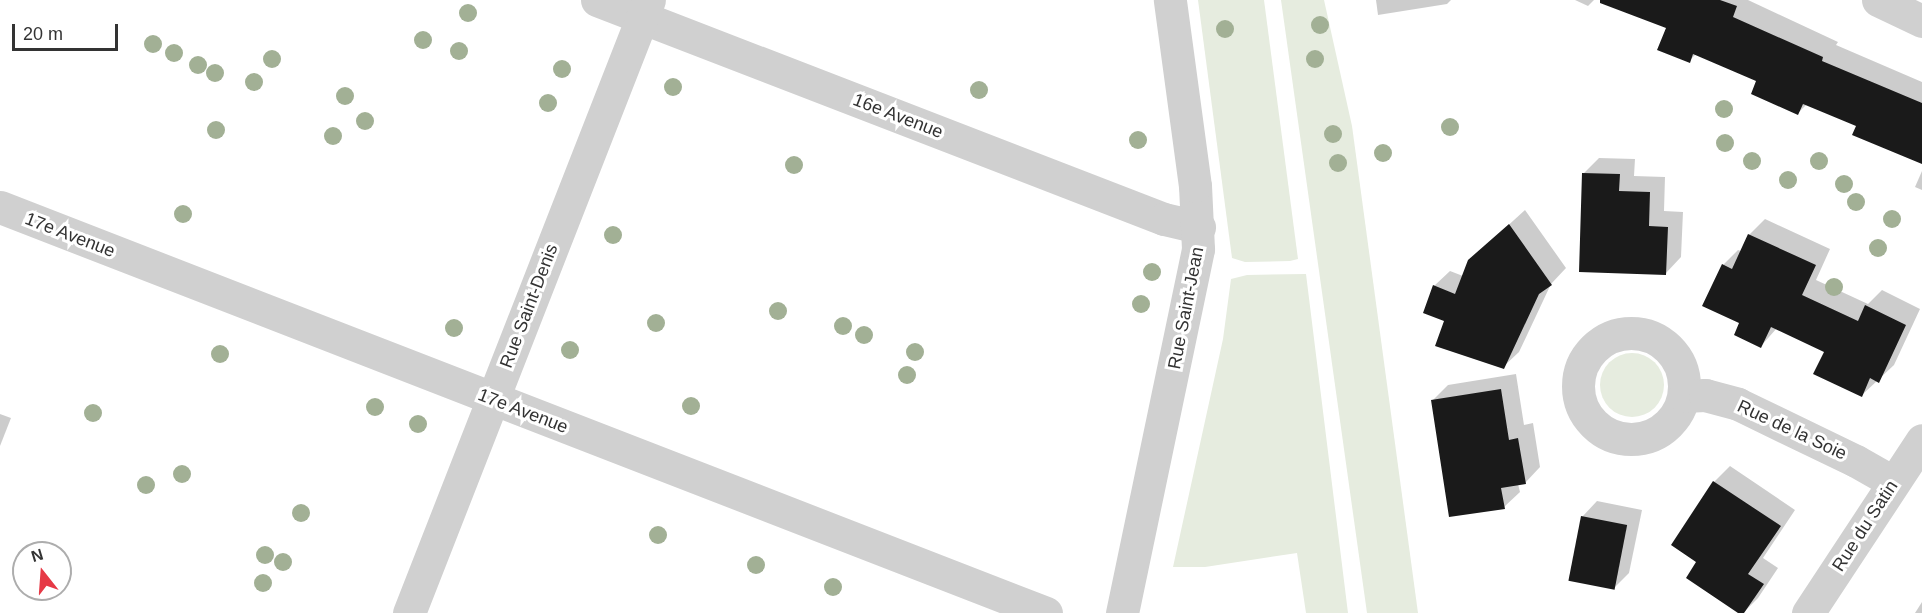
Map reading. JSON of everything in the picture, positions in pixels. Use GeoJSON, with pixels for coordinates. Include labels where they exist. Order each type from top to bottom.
{"type":"FeatureCollection","features":[{"type":"Feature","properties":{"kind":"street","name":"16e Avenue"},"geometry":{"type":"LineString","coordinates":[[597,0],[646,9],[1164,219],[1199,227]]}},
{"type":"Feature","properties":{"kind":"street","name":"Rue Saint-Jean"},"geometry":{"type":"LineString","coordinates":[[1122,613],[1194,278],[1199,227],[1170,0]]}},
{"type":"Feature","properties":{"kind":"street"},"geometry":{"type":"LineString","coordinates":[[1878,0],[1922,21]]}},
{"type":"Feature","properties":{"kind":"street","name":"Rue Saint-Denis"},"geometry":{"type":"LineString","coordinates":[[409,613],[646,9]]}},
{"type":"Feature","properties":{"kind":"street","name":"17e Avenue"},"geometry":{"type":"LineString","coordinates":[[0,207],[1046,613]]}},
{"type":"Feature","properties":{"kind":"street","name":"Rue de la Soie"},"geometry":{"type":"LineString","coordinates":[[1684,396],[1705,395],[1738,404],[1856,460],[1893,482]]}},
{"type":"Feature","properties":{"kind":"street","name":"Rue du Satin"},"geometry":{"type":"LineString","coordinates":[[1808,613],[1922,440]]}},
{"type":"Feature","properties":{"kind":"shaded area"},"geometry":{"type":"Polygon","coordinates":[[[1198,0],[1264,0],[1298,259],[1245,262],[1232,258],[1198,0]]]}},
{"type":"Feature","properties":{"kind":"shaded area"},"geometry":{"type":"Polygon","coordinates":[[[1281,0],[1324,0],[1352,126],[1418,613],[1367,613],[1281,0]]]}},
{"type":"Feature","properties":{"kind":"shaded area"},"geometry":{"type":"Polygon","coordinates":[[[1306,274],[1348,613],[1306,613],[1297,553],[1205,567],[1173,567],[1223,339],[1231,279],[1247,275],[1306,274]]]}},
{"type":"Feature","properties":{"kind":"shaded area"},"geometry":{"type":"Polygon","coordinates":[[[1632,353],[1650,359],[1658,367],[1664,385],[1658,403],[1650,411],[1632,417],[1614,411],[1606,403],[1600,385],[1606,367],[1614,359],[1632,353]]]}},
{"type":"Feature","properties":{"kind":"building"},"geometry":{"type":"Polygon","coordinates":[[[1600,0],[1720,0],[1737,6],[1733,17],[1823,57],[1822,61],[1922,103],[1922,164],[1852,135],[1856,126],[1803,104],[1798,115],[1751,94],[1756,81],[1693,54],[1690,63],[1657,50],[1666,28],[1600,3],[1600,0]]]}},
{"type":"Feature","properties":{"kind":"building"},"geometry":{"type":"Polygon","coordinates":[[[1582,173],[1620,174],[1619,191],[1650,192],[1649,226],[1668,227],[1666,275],[1579,272],[1582,173]]]}},
{"type":"Feature","properties":{"kind":"building"},"geometry":{"type":"Polygon","coordinates":[[[1509,224],[1552,285],[1539,294],[1504,369],[1435,346],[1444,321],[1423,313],[1433,285],[1455,294],[1468,260],[1509,224]]]}},
{"type":"Feature","properties":{"kind":"building"},"geometry":{"type":"Polygon","coordinates":[[[1748,234],[1816,265],[1802,295],[1858,321],[1865,305],[1906,325],[1879,383],[1870,378],[1862,397],[1813,374],[1824,352],[1771,327],[1761,348],[1734,335],[1739,323],[1702,306],[1722,264],[1732,269],[1748,234]]]}},
{"type":"Feature","properties":{"kind":"building"},"geometry":{"type":"Polygon","coordinates":[[[1501,389],[1509,440],[1518,438],[1526,484],[1501,488],[1505,509],[1449,517],[1431,400],[1501,389]]]}},
{"type":"Feature","properties":{"kind":"building"},"geometry":{"type":"Polygon","coordinates":[[[1713,481],[1781,526],[1748,574],[1764,584],[1744,613],[1738,613],[1686,578],[1696,562],[1671,545],[1713,481]]]}},
{"type":"Feature","properties":{"kind":"building"},"geometry":{"type":"Polygon","coordinates":[[[1581,516],[1627,525],[1615,590],[1568,581],[1581,516]]]}}]}
